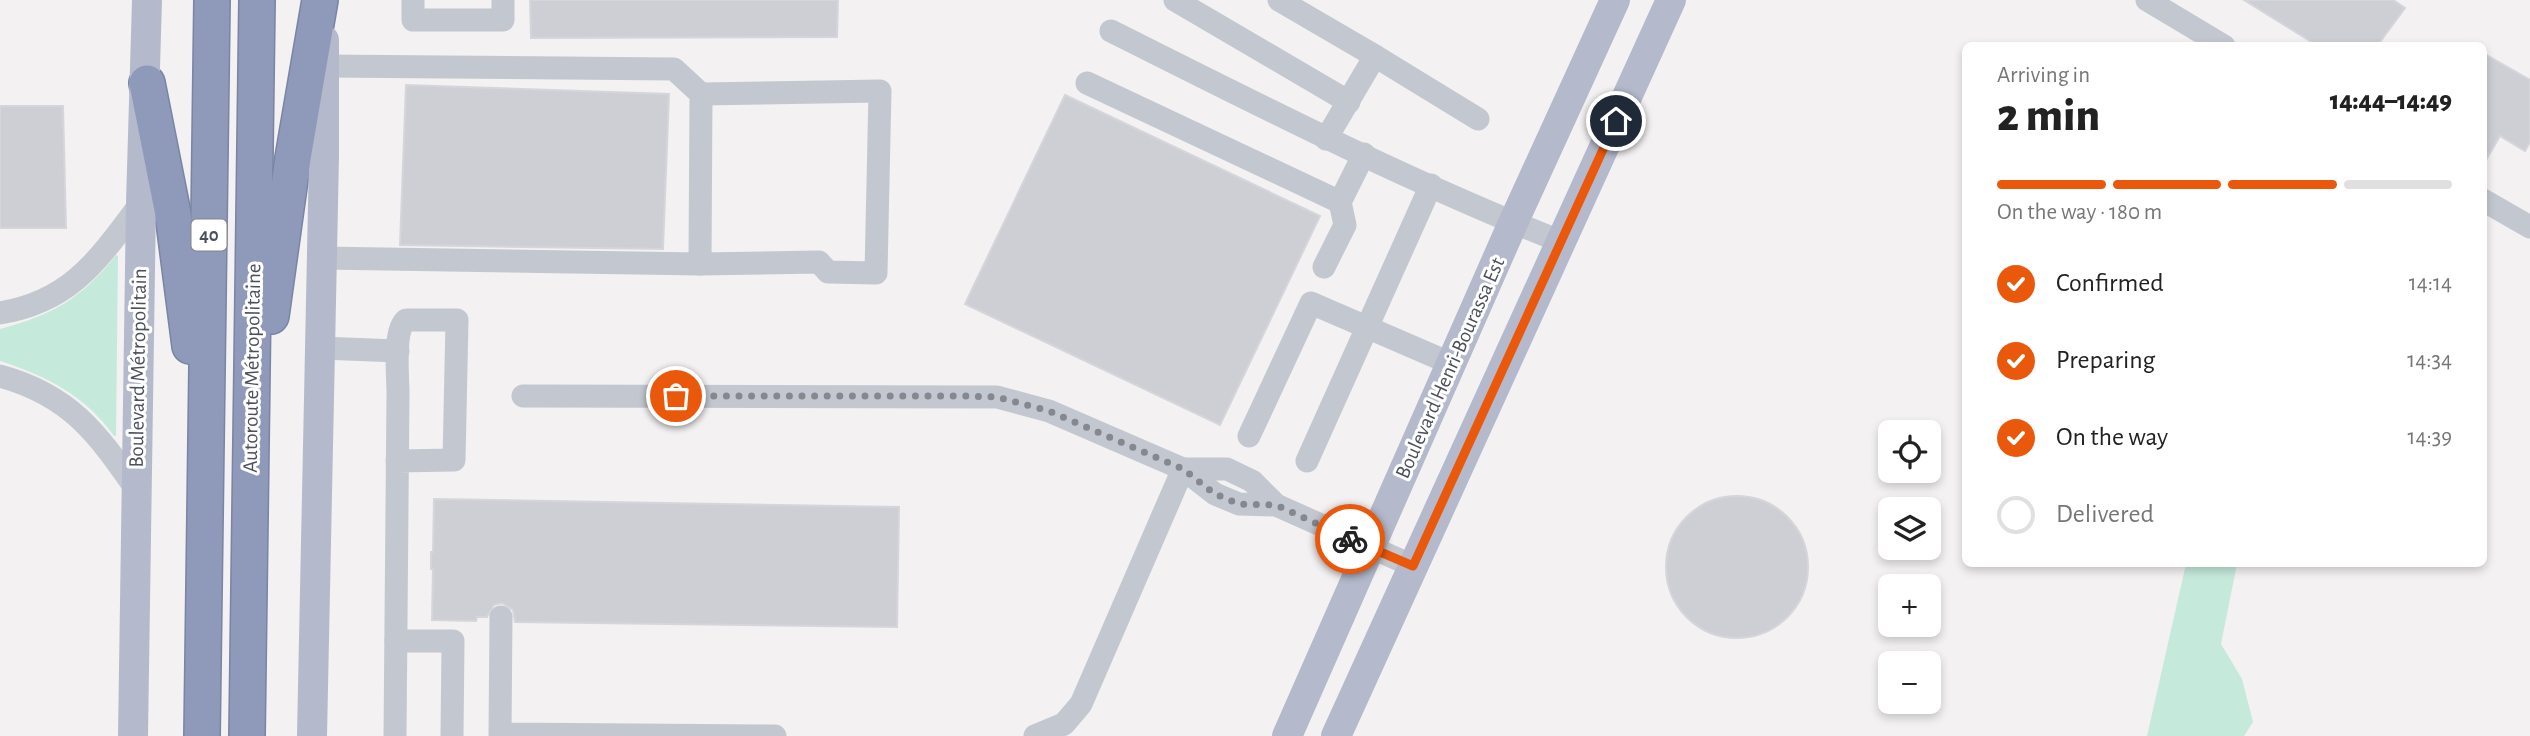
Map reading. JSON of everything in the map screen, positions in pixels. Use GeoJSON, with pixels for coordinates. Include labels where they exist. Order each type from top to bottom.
{"type":"FeatureCollection","features":[{"type":"Feature","properties":{"kind":"highway","name":"40"},"geometry":{"type":"LineString","coordinates":[[202,736],[212,0]]}},
{"type":"Feature","properties":{"kind":"highway","name":"Autoroute Métropolitaine"},"geometry":{"type":"LineString","coordinates":[[247,736],[257,0]]}},
{"type":"Feature","properties":{"kind":"highway"},"geometry":{"type":"LineString","coordinates":[[251,462],[293,158],[322,0]]}},
{"type":"Feature","properties":{"kind":"highway"},"geometry":{"type":"LineString","coordinates":[[146,83],[173,214],[206,471]]}},
{"type":"Feature","properties":{"kind":"main road","name":"Boulevard Métropolitain"},"geometry":{"type":"LineString","coordinates":[[133,736],[141,203],[148,0]]}},
{"type":"Feature","properties":{"kind":"main road"},"geometry":{"type":"LineString","coordinates":[[312,736],[322,258],[322,0]]}},
{"type":"Feature","properties":{"kind":"main road","name":"Boulevard Henri-Bourassa Est"},"geometry":{"type":"LineString","coordinates":[[1287,736],[1513,223],[1615,0]]}},
{"type":"Feature","properties":{"kind":"main road"},"geometry":{"type":"LineString","coordinates":[[1336,736],[1671,0]]}},
{"type":"Feature","properties":{"kind":"street"},"geometry":{"type":"LineString","coordinates":[[413,0],[413,20],[503,20],[503,0]]}},
{"type":"Feature","properties":{"kind":"street"},"geometry":{"type":"LineString","coordinates":[[1175,0],[1349,102]]}},
{"type":"Feature","properties":{"kind":"street"},"geometry":{"type":"LineString","coordinates":[[1279,0],[1478,119]]}},
{"type":"Feature","properties":{"kind":"street"},"geometry":{"type":"LineString","coordinates":[[2147,0],[2217,42]]}},
{"type":"Feature","properties":{"kind":"street"},"geometry":{"type":"LineString","coordinates":[[1111,32],[1326,139],[1513,223],[1562,242]]}},
{"type":"Feature","properties":{"kind":"street"},"geometry":{"type":"LineString","coordinates":[[1326,139],[1375,55]]}},
{"type":"Feature","properties":{"kind":"street"},"geometry":{"type":"LineString","coordinates":[[322,258],[700,264],[819,262],[828,272],[876,273],[880,91],[701,94],[674,69],[324,66]]}},
{"type":"Feature","properties":{"kind":"street"},"geometry":{"type":"LineString","coordinates":[[1087,83],[1340,202]]}},
{"type":"Feature","properties":{"kind":"street"},"geometry":{"type":"LineString","coordinates":[[700,264],[701,94]]}},
{"type":"Feature","properties":{"kind":"street"},"geometry":{"type":"LineString","coordinates":[[1324,267],[1345,225],[1340,202],[1364,154]]}},
{"type":"Feature","properties":{"kind":"street"},"geometry":{"type":"LineString","coordinates":[[1307,461],[1431,185]]}},
{"type":"Feature","properties":{"kind":"street"},"geometry":{"type":"LineString","coordinates":[[2487,202],[2530,227]]}},
{"type":"Feature","properties":{"kind":"street"},"geometry":{"type":"LineString","coordinates":[[0,313],[44,301],[68,287],[100,255],[141,203]]}},
{"type":"Feature","properties":{"kind":"street"},"geometry":{"type":"LineString","coordinates":[[1249,436],[1311,303],[1452,364]]}},
{"type":"Feature","properties":{"kind":"street"},"geometry":{"type":"LineString","coordinates":[[395,736],[396,640],[397,461],[398,351],[399,330],[406,320],[457,320],[454,460],[397,461]]}},
{"type":"Feature","properties":{"kind":"street"},"geometry":{"type":"LineString","coordinates":[[320,348],[398,351]]}},
{"type":"Feature","properties":{"kind":"street"},"geometry":{"type":"LineString","coordinates":[[0,376],[37,389],[67,406],[108,449],[136,489]]}},
{"type":"Feature","properties":{"kind":"street"},"geometry":{"type":"LineString","coordinates":[[523,396],[997,397],[1049,411],[1183,469],[1227,469],[1252,481],[1276,505],[1413,566]]}},
{"type":"Feature","properties":{"kind":"street"},"geometry":{"type":"LineString","coordinates":[[1035,736],[1064,724],[1081,704],[1183,469]]}},
{"type":"Feature","properties":{"kind":"street"},"geometry":{"type":"LineString","coordinates":[[501,618],[500,734],[775,736]]}},
{"type":"Feature","properties":{"kind":"street"},"geometry":{"type":"LineString","coordinates":[[396,640],[453,641],[452,736]]}},
{"type":"Feature","properties":{"kind":"green space"},"geometry":{"type":"Polygon","coordinates":[[[116,255],[114,436],[77,398],[33,373],[0,361],[0,329],[36,318],[65,303],[91,283],[116,255]]]}},
{"type":"Feature","properties":{"kind":"green space"},"geometry":{"type":"Polygon","coordinates":[[[2185,567],[2236,567],[2221,644],[2242,679],[2253,722],[2244,736],[2147,736],[2185,567]]]}},
{"type":"Feature","properties":{"kind":"building"},"geometry":{"type":"Polygon","coordinates":[[[530,0],[838,0],[837,37],[531,38],[530,0]]]}},
{"type":"Feature","properties":{"kind":"building"},"geometry":{"type":"Polygon","coordinates":[[[2244,0],[2393,0],[2405,8],[2380,42],[2312,42],[2244,0]]]}},
{"type":"Feature","properties":{"kind":"building"},"geometry":{"type":"Polygon","coordinates":[[[2487,55],[2530,80],[2530,142],[2525,151],[2500,136],[2487,158],[2487,55]]]}},
{"type":"Feature","properties":{"kind":"building"},"geometry":{"type":"Polygon","coordinates":[[[406,85],[669,94],[663,249],[400,245],[406,85]]]}},
{"type":"Feature","properties":{"kind":"building"},"geometry":{"type":"Polygon","coordinates":[[[1065,95],[1320,216],[1220,425],[965,304],[1065,95]]]}},
{"type":"Feature","properties":{"kind":"building"},"geometry":{"type":"Polygon","coordinates":[[[0,106],[63,106],[66,228],[0,228],[0,106]]]}},
{"type":"Feature","properties":{"kind":"building"},"geometry":{"type":"Polygon","coordinates":[[[1737,496],[1764,502],[1787,517],[1802,540],[1808,567],[1802,594],[1787,617],[1764,632],[1737,638],[1710,632],[1687,617],[1672,594],[1666,567],[1672,540],[1687,517],[1710,502],[1737,496]]]}},
{"type":"Feature","properties":{"kind":"building"},"geometry":{"type":"Polygon","coordinates":[[[434,499],[899,507],[897,627],[515,622],[513,610],[502,603],[494,605],[487,617],[477,617],[476,621],[432,620],[431,552],[434,499]]]}},
{"type":"Feature","properties":{"kind":"way so far"},"geometry":{"type":"LineString","coordinates":[[676,396],[997,397],[1049,411],[1183,469],[1215,494],[1239,504],[1276,505],[1350,539]]}},
{"type":"Feature","properties":{"kind":"route"},"geometry":{"type":"LineString","coordinates":[[1350,539],[1413,566],[1616,121]]}}]}
